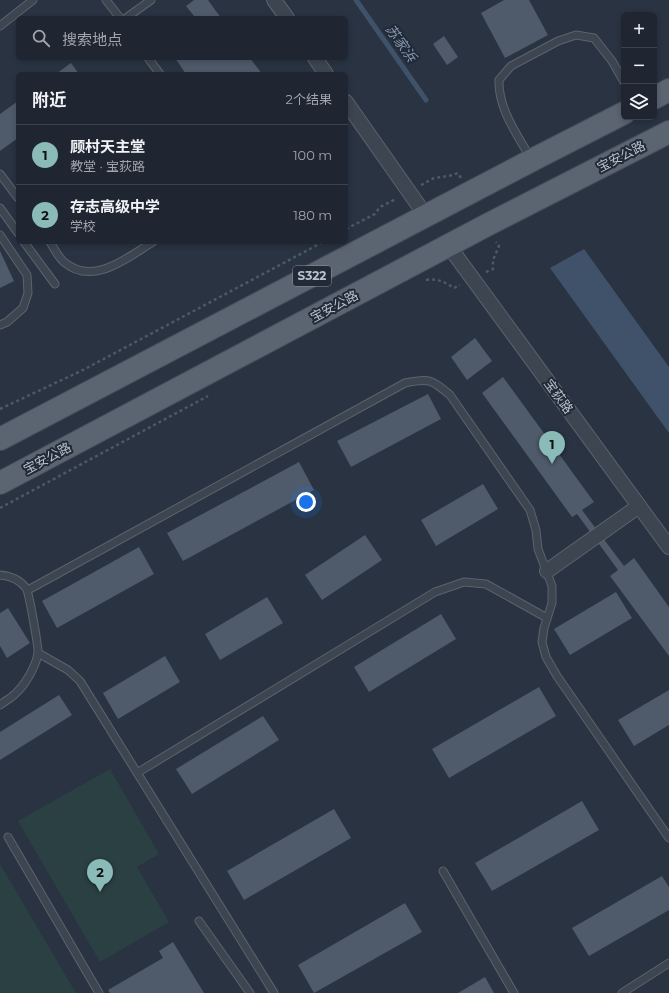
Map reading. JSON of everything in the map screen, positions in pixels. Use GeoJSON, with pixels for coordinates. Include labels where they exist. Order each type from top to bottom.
{"type":"FeatureCollection","features":[{"type":"Feature","properties":{"kind":"main road"},"geometry":{"type":"LineString","coordinates":[[657,96],[669,90]]}},
{"type":"Feature","properties":{"kind":"main road","name":"S322"},"geometry":{"type":"LineString","coordinates":[[0,440],[621,115]]}},
{"type":"Feature","properties":{"kind":"main road","name":"宝安公路"},"geometry":{"type":"LineString","coordinates":[[0,483],[448,245],[669,132]]}},
{"type":"Feature","properties":{"kind":"street"},"geometry":{"type":"LineString","coordinates":[[274,0],[286,16]]}},
{"type":"Feature","properties":{"kind":"street"},"geometry":{"type":"LineString","coordinates":[[316,60],[325,72]]}},
{"type":"Feature","properties":{"kind":"street"},"geometry":{"type":"LineString","coordinates":[[348,105],[426,216]]}},
{"type":"Feature","properties":{"kind":"street","name":"宝荻路"},"geometry":{"type":"LineString","coordinates":[[448,245],[669,547]]}},
{"type":"Feature","properties":{"kind":"street"},"geometry":{"type":"LineString","coordinates":[[547,571],[639,506]]}},
{"type":"Feature","properties":{"kind":"lane"},"geometry":{"type":"LineString","coordinates":[[0,26],[33,0]]}},
{"type":"Feature","properties":{"kind":"lane"},"geometry":{"type":"LineString","coordinates":[[106,0],[118,16]]}},
{"type":"Feature","properties":{"kind":"lane"},"geometry":{"type":"LineString","coordinates":[[129,16],[151,0]]}},
{"type":"Feature","properties":{"kind":"lane"},"geometry":{"type":"LineString","coordinates":[[532,160],[506,116],[498,90],[498,80],[511,66],[558,41],[576,35],[594,38],[612,61],[621,77]]}},
{"type":"Feature","properties":{"kind":"lane"},"geometry":{"type":"LineString","coordinates":[[150,60],[158,72]]}},
{"type":"Feature","properties":{"kind":"lane"},"geometry":{"type":"LineString","coordinates":[[0,174],[16,190]]}},
{"type":"Feature","properties":{"kind":"lane"},"geometry":{"type":"LineString","coordinates":[[0,208],[16,230]]}},
{"type":"Feature","properties":{"kind":"lane"},"geometry":{"type":"LineString","coordinates":[[0,235],[27,275],[28,293],[22,308],[7,322],[0,325]]}},
{"type":"Feature","properties":{"kind":"lane"},"geometry":{"type":"LineString","coordinates":[[25,244],[55,284]]}},
{"type":"Feature","properties":{"kind":"lane"},"geometry":{"type":"LineString","coordinates":[[51,244],[64,262],[76,269],[92,272],[111,268],[150,244]]}},
{"type":"Feature","properties":{"kind":"lane"},"geometry":{"type":"LineString","coordinates":[[28,590],[405,383],[424,379],[437,384],[450,395],[530,510],[536,530],[538,549],[552,586],[552,603],[544,628],[542,642],[546,657],[557,676],[669,838]]}},
{"type":"Feature","properties":{"kind":"lane"},"geometry":{"type":"LineString","coordinates":[[0,575],[9,576],[20,581],[28,590],[38,654],[31,671],[24,682],[15,694],[0,705]]}},
{"type":"Feature","properties":{"kind":"lane"},"geometry":{"type":"LineString","coordinates":[[137,773],[435,592],[464,582],[486,584],[547,618]]}},
{"type":"Feature","properties":{"kind":"lane"},"geometry":{"type":"LineString","coordinates":[[38,654],[68,670],[80,681],[274,993]]}},
{"type":"Feature","properties":{"kind":"lane"},"geometry":{"type":"LineString","coordinates":[[8,837],[99,993]]}},
{"type":"Feature","properties":{"kind":"lane"},"geometry":{"type":"LineString","coordinates":[[443,871],[514,993]]}},
{"type":"Feature","properties":{"kind":"lane"},"geometry":{"type":"LineString","coordinates":[[200,921],[250,993]]}},
{"type":"Feature","properties":{"kind":"lane"},"geometry":{"type":"LineString","coordinates":[[622,993],[669,963]]}},
{"type":"Feature","properties":{"kind":"path"},"geometry":{"type":"LineString","coordinates":[[434,178],[458,173]]}},
{"type":"Feature","properties":{"kind":"path"},"geometry":{"type":"LineString","coordinates":[[348,229],[375,214],[380,207]]}},
{"type":"Feature","properties":{"kind":"path"},"geometry":{"type":"LineString","coordinates":[[0,409],[83,370],[319,244]]}},
{"type":"Feature","properties":{"kind":"path"},"geometry":{"type":"LineString","coordinates":[[493,269],[493,260],[499,246]]}},
{"type":"Feature","properties":{"kind":"path"},"geometry":{"type":"LineString","coordinates":[[421,281],[437,280],[446,282],[454,288]]}},
{"type":"Feature","properties":{"kind":"green space"},"geometry":{"type":"Polygon","coordinates":[[[110,769],[159,854],[137,867],[169,922],[100,962],[18,821],[110,769]]]}},
{"type":"Feature","properties":{"kind":"green space"},"geometry":{"type":"Polygon","coordinates":[[[0,864],[76,993],[0,993],[0,864]]]}},
{"type":"Feature","properties":{"kind":"water"},"geometry":{"type":"Polygon","coordinates":[[[584,249],[669,367],[669,433],[550,268],[584,249]]]}},
{"type":"Feature","properties":{"kind":"building"},"geometry":{"type":"Polygon","coordinates":[[[194,0],[208,0],[220,16],[194,16],[186,6],[194,0]]]}},
{"type":"Feature","properties":{"kind":"building"},"geometry":{"type":"Polygon","coordinates":[[[504,0],[529,0],[548,35],[505,58],[481,13],[504,0]]]}},
{"type":"Feature","properties":{"kind":"building"},"geometry":{"type":"Polygon","coordinates":[[[444,36],[458,57],[447,65],[433,44],[444,36]]]}},
{"type":"Feature","properties":{"kind":"building"},"geometry":{"type":"Polygon","coordinates":[[[176,60],[252,60],[260,72],[185,72],[176,60]]]}},
{"type":"Feature","properties":{"kind":"building"},"geometry":{"type":"Polygon","coordinates":[[[71,63],[78,72],[59,72],[71,63]]]}},
{"type":"Feature","properties":{"kind":"building"},"geometry":{"type":"Polygon","coordinates":[[[16,102],[16,139],[0,151],[0,114],[16,102]]]}},
{"type":"Feature","properties":{"kind":"building"},"geometry":{"type":"Polygon","coordinates":[[[0,251],[14,281],[0,288],[0,251]]]}},
{"type":"Feature","properties":{"kind":"building"},"geometry":{"type":"Polygon","coordinates":[[[475,338],[492,361],[467,380],[451,357],[475,338]]]}},
{"type":"Feature","properties":{"kind":"building"},"geometry":{"type":"Polygon","coordinates":[[[503,377],[594,502],[582,510],[624,566],[634,558],[669,607],[669,656],[610,576],[618,570],[577,514],[572,517],[482,393],[503,377]]]}},
{"type":"Feature","properties":{"kind":"building"},"geometry":{"type":"Polygon","coordinates":[[[428,394],[441,419],[351,467],[337,441],[428,394]]]}},
{"type":"Feature","properties":{"kind":"building"},"geometry":{"type":"Polygon","coordinates":[[[299,462],[314,490],[183,561],[167,533],[299,462]]]}},
{"type":"Feature","properties":{"kind":"building"},"geometry":{"type":"Polygon","coordinates":[[[483,484],[498,509],[436,546],[421,520],[483,484]]]}},
{"type":"Feature","properties":{"kind":"building"},"geometry":{"type":"Polygon","coordinates":[[[365,535],[382,560],[322,600],[305,575],[365,535]]]}},
{"type":"Feature","properties":{"kind":"building"},"geometry":{"type":"Polygon","coordinates":[[[139,547],[154,574],[57,628],[42,601],[139,547]]]}},
{"type":"Feature","properties":{"kind":"building"},"geometry":{"type":"Polygon","coordinates":[[[616,592],[632,618],[570,655],[554,629],[616,592]]]}},
{"type":"Feature","properties":{"kind":"building"},"geometry":{"type":"Polygon","coordinates":[[[267,597],[283,623],[220,660],[205,634],[267,597]]]}},
{"type":"Feature","properties":{"kind":"building"},"geometry":{"type":"Polygon","coordinates":[[[8,608],[30,643],[7,658],[0,646],[0,613],[8,608]]]}},
{"type":"Feature","properties":{"kind":"building"},"geometry":{"type":"Polygon","coordinates":[[[441,614],[456,639],[369,692],[354,667],[441,614]]]}},
{"type":"Feature","properties":{"kind":"building"},"geometry":{"type":"Polygon","coordinates":[[[165,656],[180,682],[118,719],[103,693],[165,656]]]}},
{"type":"Feature","properties":{"kind":"building"},"geometry":{"type":"Polygon","coordinates":[[[539,687],[556,716],[449,778],[432,749],[539,687]]]}},
{"type":"Feature","properties":{"kind":"building"},"geometry":{"type":"Polygon","coordinates":[[[669,690],[669,725],[634,746],[618,720],[669,690]]]}},
{"type":"Feature","properties":{"kind":"building"},"geometry":{"type":"Polygon","coordinates":[[[59,695],[72,715],[0,760],[0,732],[59,695]]]}},
{"type":"Feature","properties":{"kind":"building"},"geometry":{"type":"Polygon","coordinates":[[[263,716],[279,740],[192,794],[176,769],[263,716]]]}},
{"type":"Feature","properties":{"kind":"building"},"geometry":{"type":"Polygon","coordinates":[[[582,801],[599,830],[492,891],[475,863],[582,801]]]}},
{"type":"Feature","properties":{"kind":"building"},"geometry":{"type":"Polygon","coordinates":[[[334,809],[351,838],[244,900],[227,871],[334,809]]]}},
{"type":"Feature","properties":{"kind":"building"},"geometry":{"type":"Polygon","coordinates":[[[662,876],[669,887],[669,910],[589,956],[572,928],[662,876]]]}},
{"type":"Feature","properties":{"kind":"building"},"geometry":{"type":"Polygon","coordinates":[[[405,903],[422,932],[314,993],[298,965],[405,903]]]}},
{"type":"Feature","properties":{"kind":"building"},"geometry":{"type":"Polygon","coordinates":[[[173,942],[204,993],[110,993],[108,990],[163,958],[159,951],[173,942]]]}},
{"type":"Feature","properties":{"kind":"building"},"geometry":{"type":"Polygon","coordinates":[[[485,977],[494,993],[458,993],[485,977]]]}},
{"type":"Feature","properties":{"kind":"waterway","name":"苏家浜"},"geometry":{"type":"LineString","coordinates":[[356,0],[426,100]]}},
{"type":"Feature","properties":{"kind":"place","name":"顾村天主堂"},"geometry":{"type":"Point","coordinates":[552,464]}},
{"type":"Feature","properties":{"kind":"place","name":"存志高级中学"},"geometry":{"type":"Point","coordinates":[100,892]}}]}
